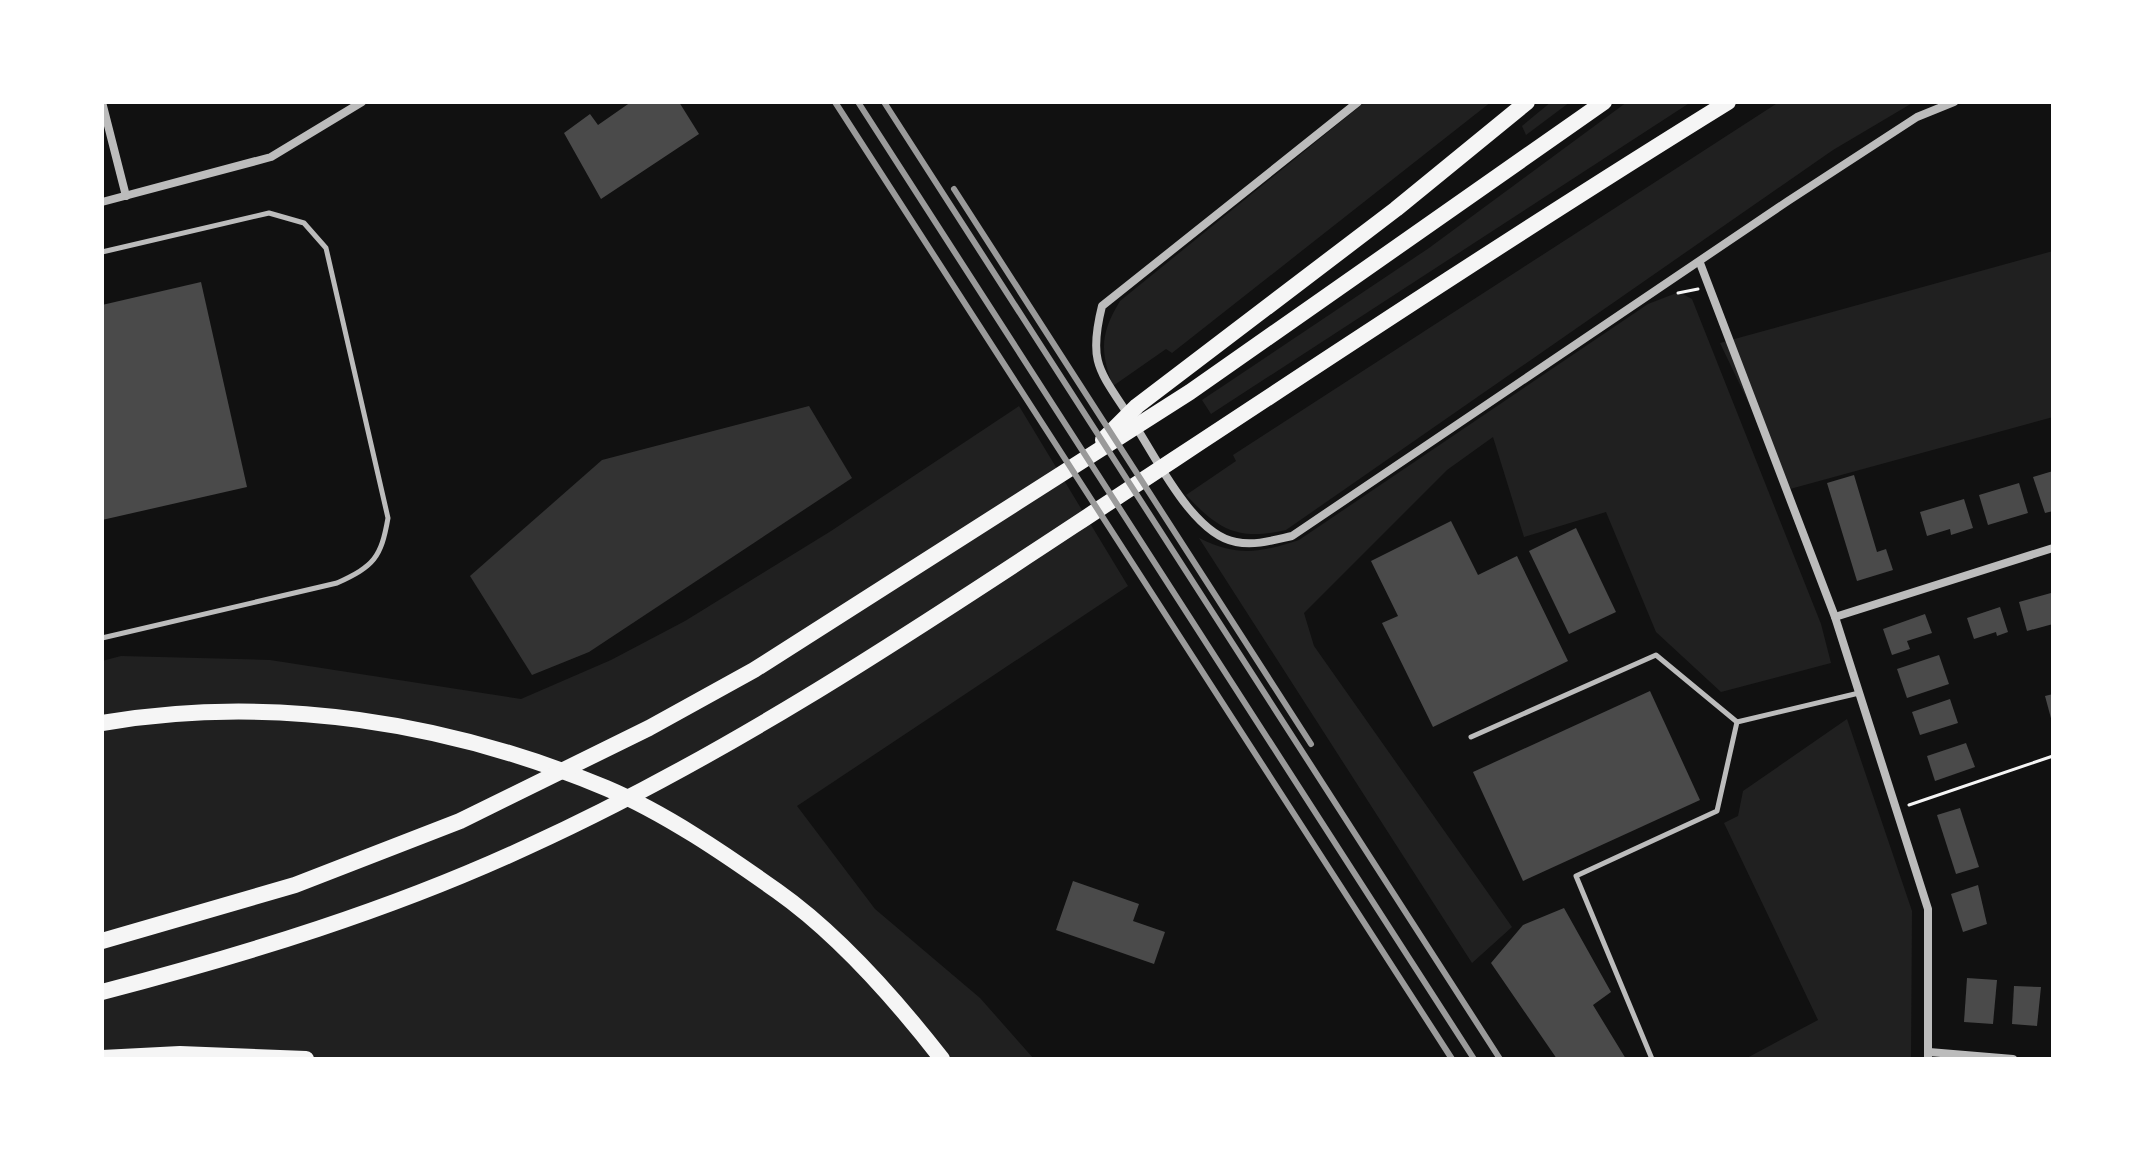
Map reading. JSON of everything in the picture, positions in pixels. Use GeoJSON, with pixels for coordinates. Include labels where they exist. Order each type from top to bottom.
{"type":"FeatureCollection","features":[{"type":"Feature","properties":{"kind":"highway"},"geometry":{"type":"LineString","coordinates":[[1087,454],[1137,406],[1396,209],[1527,102]]}},
{"type":"Feature","properties":{"kind":"highway"},"geometry":{"type":"LineString","coordinates":[[102,941],[295,885],[460,821],[649,728],[754,670],[1087,454],[1190,392],[1604,102]]}},
{"type":"Feature","properties":{"kind":"highway"},"geometry":{"type":"LineString","coordinates":[[102,992],[307,933],[418,893],[526,848],[708,756],[1035,552],[1728,102]]}},
{"type":"Feature","properties":{"kind":"highway"},"geometry":{"type":"LineString","coordinates":[[102,723],[199,714],[278,712],[371,721],[442,734],[515,754],[608,789],[683,831],[779,892],[854,960],[910,1018],[942,1059]]}},
{"type":"Feature","properties":{"kind":"highway"},"geometry":{"type":"LineString","coordinates":[[102,1058],[180,1054],[306,1059]]}},
{"type":"Feature","properties":{"kind":"street"},"geometry":{"type":"LineString","coordinates":[[102,102],[126,196]]}},
{"type":"Feature","properties":{"kind":"street"},"geometry":{"type":"LineString","coordinates":[[102,202],[271,157],[362,102]]}},
{"type":"Feature","properties":{"kind":"street"},"geometry":{"type":"LineString","coordinates":[[1358,102],[1102,306],[1096,329],[1096,366],[1198,521],[1233,542],[1259,543],[1292,536],[1917,117],[1954,102]]}},
{"type":"Feature","properties":{"kind":"street"},"geometry":{"type":"LineString","coordinates":[[1700,263],[1835,617],[1928,909],[1928,1055],[2013,1059]]}},
{"type":"Feature","properties":{"kind":"street"},"geometry":{"type":"LineString","coordinates":[[1835,617],[2053,548]]}},
{"type":"Feature","properties":{"kind":"lane"},"geometry":{"type":"LineString","coordinates":[[102,252],[269,213],[304,223],[326,248],[388,518],[382,551],[364,571],[337,583],[102,638]]}},
{"type":"Feature","properties":{"kind":"lane"},"geometry":{"type":"LineString","coordinates":[[1471,737],[1656,655],[1737,722]]}},
{"type":"Feature","properties":{"kind":"lane"},"geometry":{"type":"LineString","coordinates":[[1737,722],[1859,693]]}},
{"type":"Feature","properties":{"kind":"lane"},"geometry":{"type":"LineString","coordinates":[[1652,1059],[1576,876],[1717,811],[1737,722]]}},
{"type":"Feature","properties":{"kind":"path"},"geometry":{"type":"LineString","coordinates":[[1898,808],[2053,756]]}},
{"type":"Feature","properties":{"kind":"shaded area"},"geometry":{"type":"Polygon","coordinates":[[[1365,102],[1491,102],[1172,353],[1166,349],[1113,386],[1104,343],[1109,323],[1120,301],[1365,102]]]}},
{"type":"Feature","properties":{"kind":"shaded area"},"geometry":{"type":"Polygon","coordinates":[[[1551,102],[1570,102],[1526,135],[1522,126],[1551,102]]]}},
{"type":"Feature","properties":{"kind":"shaded area"},"geometry":{"type":"Polygon","coordinates":[[[1627,102],[1691,102],[1211,414],[1202,400],[1429,248],[1627,102]]]}},
{"type":"Feature","properties":{"kind":"shaded area"},"geometry":{"type":"Polygon","coordinates":[[[1779,102],[1914,102],[1833,150],[1286,530],[1255,534],[1230,530],[1209,517],[1186,495],[1236,461],[1233,455],[1779,102]]]}},
{"type":"Feature","properties":{"kind":"shaded area"},"geometry":{"type":"Polygon","coordinates":[[[2053,251],[2053,417],[1790,489],[1720,343],[2053,251]]]}},
{"type":"Feature","properties":{"kind":"shaded area"},"geometry":{"type":"Polygon","coordinates":[[[1679,292],[1692,299],[1821,624],[1831,663],[1721,692],[1656,632],[1606,512],[1524,537],[1493,437],[1447,470],[1304,613],[1314,646],[1512,927],[1472,963],[1199,538],[1225,548],[1249,551],[1299,540],[1648,304],[1679,292]]]}},
{"type":"Feature","properties":{"kind":"shaded area"},"geometry":{"type":"Polygon","coordinates":[[[809,406],[852,478],[589,652],[532,675],[470,576],[602,460],[809,406]]]}},
{"type":"Feature","properties":{"kind":"shaded area"},"geometry":{"type":"Polygon","coordinates":[[[1019,406],[1128,586],[797,806],[875,909],[980,998],[1034,1059],[102,1059],[102,661],[121,656],[270,660],[521,699],[611,660],[685,621],[831,531],[1019,406]]]}},
{"type":"Feature","properties":{"kind":"shaded area"},"geometry":{"type":"Polygon","coordinates":[[[1847,719],[1912,911],[1911,1059],[1745,1059],[1818,1020],[1724,823],[1738,816],[1743,791],[1847,719]]]}},
{"type":"Feature","properties":{"kind":"building"},"geometry":{"type":"Polygon","coordinates":[[[631,102],[679,102],[699,134],[601,199],[564,133],[590,114],[598,125],[631,102]]]}},
{"type":"Feature","properties":{"kind":"building"},"geometry":{"type":"Polygon","coordinates":[[[201,282],[247,487],[102,520],[102,305],[201,282]]]}},
{"type":"Feature","properties":{"kind":"building"},"geometry":{"type":"Polygon","coordinates":[[[2053,471],[2053,511],[2045,513],[2033,477],[2053,471]]]}},
{"type":"Feature","properties":{"kind":"building"},"geometry":{"type":"Polygon","coordinates":[[[1854,475],[1877,552],[1886,549],[1893,570],[1857,581],[1827,483],[1854,475]]]}},
{"type":"Feature","properties":{"kind":"building"},"geometry":{"type":"Polygon","coordinates":[[[2019,483],[2028,513],[1988,525],[1979,495],[2019,483]]]}},
{"type":"Feature","properties":{"kind":"building"},"geometry":{"type":"Polygon","coordinates":[[[1964,499],[1973,528],[1951,535],[1950,529],[1927,536],[1920,512],[1964,499]]]}},
{"type":"Feature","properties":{"kind":"building"},"geometry":{"type":"Polygon","coordinates":[[[1451,521],[1478,575],[1517,556],[1568,661],[1433,727],[1382,623],[1398,616],[1371,561],[1451,521]]]}},
{"type":"Feature","properties":{"kind":"building"},"geometry":{"type":"Polygon","coordinates":[[[1576,528],[1616,612],[1569,634],[1529,551],[1576,528]]]}},
{"type":"Feature","properties":{"kind":"building"},"geometry":{"type":"Polygon","coordinates":[[[2051,593],[2053,624],[2027,631],[2019,602],[2051,593]]]}},
{"type":"Feature","properties":{"kind":"building"},"geometry":{"type":"Polygon","coordinates":[[[2000,607],[2008,632],[1997,636],[1996,632],[1974,639],[1967,618],[2000,607]]]}},
{"type":"Feature","properties":{"kind":"building"},"geometry":{"type":"Polygon","coordinates":[[[1925,614],[1932,633],[1907,641],[1910,649],[1892,655],[1883,629],[1925,614]]]}},
{"type":"Feature","properties":{"kind":"building"},"geometry":{"type":"Polygon","coordinates":[[[1939,655],[1949,684],[1907,698],[1897,669],[1939,655]]]}},
{"type":"Feature","properties":{"kind":"building"},"geometry":{"type":"Polygon","coordinates":[[[1650,691],[1700,800],[1523,881],[1473,772],[1650,691]]]}},
{"type":"Feature","properties":{"kind":"building"},"geometry":{"type":"Polygon","coordinates":[[[2053,694],[2053,722],[2052,722],[2045,696],[2053,694]]]}},
{"type":"Feature","properties":{"kind":"building"},"geometry":{"type":"Polygon","coordinates":[[[1950,699],[1958,723],[1920,735],[1912,712],[1950,699]]]}},
{"type":"Feature","properties":{"kind":"building"},"geometry":{"type":"Polygon","coordinates":[[[1966,743],[1975,767],[1935,781],[1927,756],[1966,743]]]}},
{"type":"Feature","properties":{"kind":"building"},"geometry":{"type":"Polygon","coordinates":[[[1960,808],[1979,867],[1956,874],[1937,815],[1960,808]]]}},
{"type":"Feature","properties":{"kind":"building"},"geometry":{"type":"Polygon","coordinates":[[[1073,881],[1139,904],[1133,921],[1165,932],[1154,964],[1056,930],[1073,881]]]}},
{"type":"Feature","properties":{"kind":"building"},"geometry":{"type":"Polygon","coordinates":[[[1978,885],[1987,924],[1963,932],[1951,894],[1978,885]]]}},
{"type":"Feature","properties":{"kind":"building"},"geometry":{"type":"Polygon","coordinates":[[[1564,908],[1611,992],[1593,1005],[1626,1059],[1557,1059],[1491,963],[1523,925],[1564,908]]]}},
{"type":"Feature","properties":{"kind":"building"},"geometry":{"type":"Polygon","coordinates":[[[1967,978],[1997,980],[1993,1024],[1964,1022],[1967,978]]]}},
{"type":"Feature","properties":{"kind":"building"},"geometry":{"type":"Polygon","coordinates":[[[2014,986],[2041,987],[2037,1026],[2012,1024],[2014,986]]]}},
{"type":"Feature","properties":{"kind":"railway"},"geometry":{"type":"LineString","coordinates":[[835,102],[1452,1059]]}},
{"type":"Feature","properties":{"kind":"railway"},"geometry":{"type":"LineString","coordinates":[[858,102],[1474,1059]]}},
{"type":"Feature","properties":{"kind":"railway"},"geometry":{"type":"LineString","coordinates":[[884,102],[1500,1059]]}},
{"type":"Feature","properties":{"kind":"railway"},"geometry":{"type":"LineString","coordinates":[[954,189],[1311,744]]}}]}
